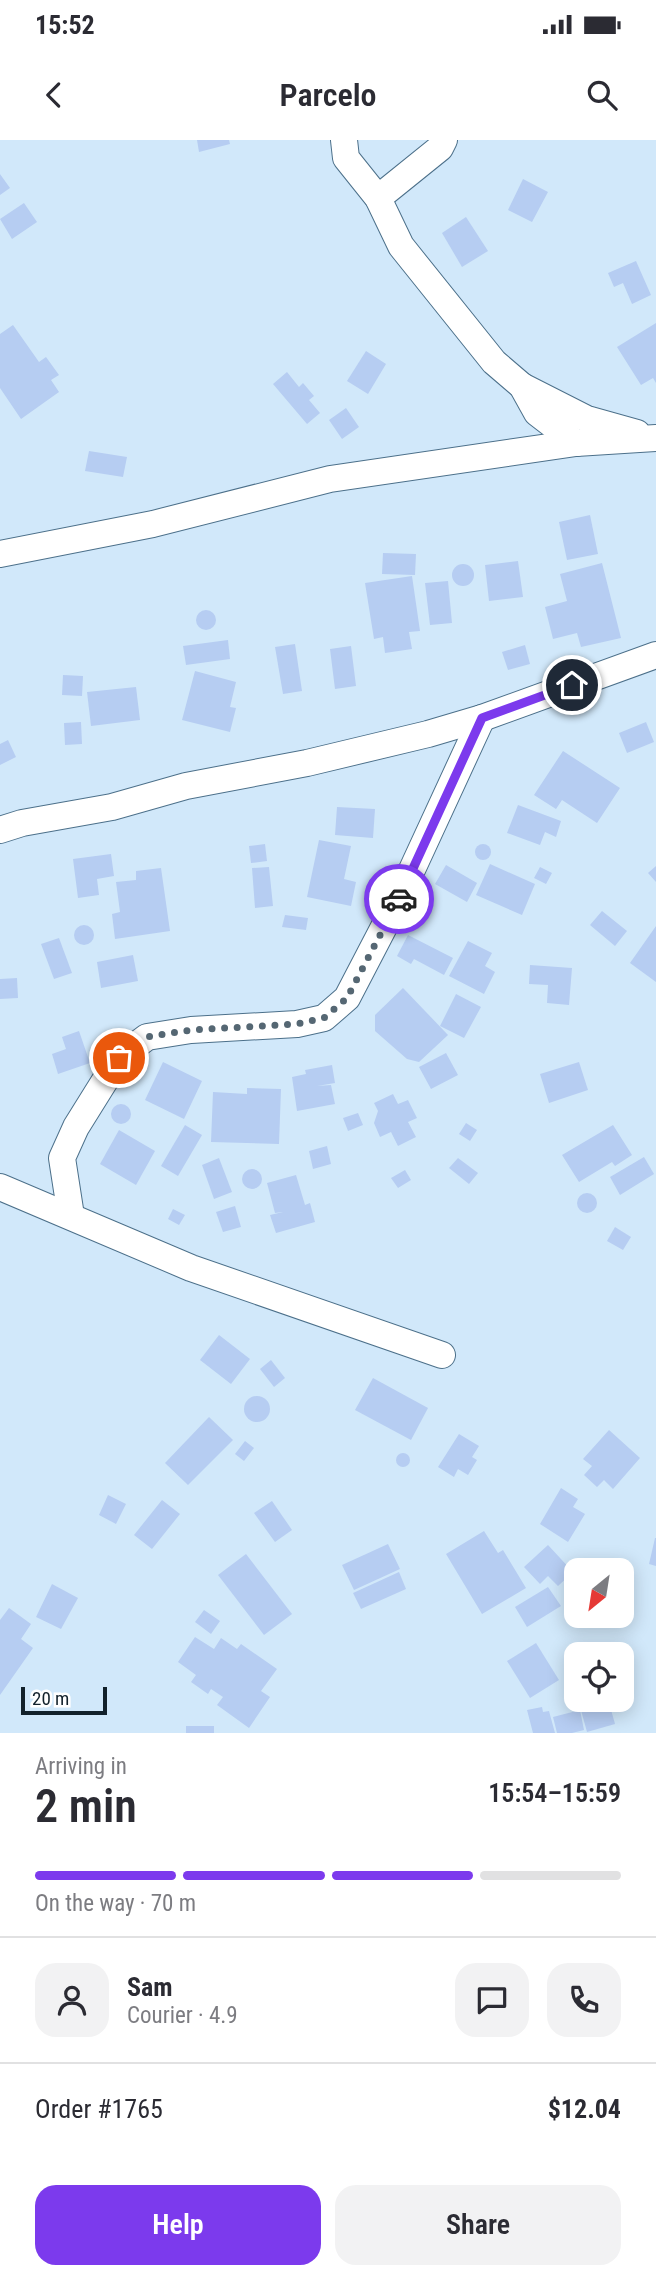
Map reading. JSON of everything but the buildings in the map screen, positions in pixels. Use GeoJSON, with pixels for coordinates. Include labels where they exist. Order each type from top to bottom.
{"type":"FeatureCollection","features":[{"type":"Feature","properties":{"kind":"street"},"geometry":{"type":"LineString","coordinates":[[344,140],[346,158],[378,198],[401,246],[495,362],[522,386],[587,419],[656,438]]}},
{"type":"Feature","properties":{"kind":"street"},"geometry":{"type":"LineString","coordinates":[[378,198],[440,148],[444,140]]}},
{"type":"Feature","properties":{"kind":"street"},"geometry":{"type":"LineString","coordinates":[[522,386],[537,413],[576,443]]}},
{"type":"Feature","properties":{"kind":"street"},"geometry":{"type":"LineString","coordinates":[[0,554],[153,524],[330,479],[576,443],[656,438]]}},
{"type":"Feature","properties":{"kind":"street"},"geometry":{"type":"LineString","coordinates":[[0,830],[22,823],[111,807],[186,786],[307,763],[428,734],[482,718],[656,655]]}},
{"type":"Feature","properties":{"kind":"street"},"geometry":{"type":"LineString","coordinates":[[71,1216],[62,1158],[76,1127],[119,1058],[146,1037],[180,1031],[297,1024],[324,1018],[347,998],[398,900],[482,718]]}},
{"type":"Feature","properties":{"kind":"street"},"geometry":{"type":"LineString","coordinates":[[0,1187],[191,1268],[442,1355]]}},
{"type":"Feature","properties":{"kind":"way so far"},"geometry":{"type":"LineString","coordinates":[[119,1058],[146,1037],[191,1030],[297,1024],[324,1018],[347,998],[399,899]]}},
{"type":"Feature","properties":{"kind":"route"},"geometry":{"type":"LineString","coordinates":[[399,899],[482,718],[572,685]]}}]}
